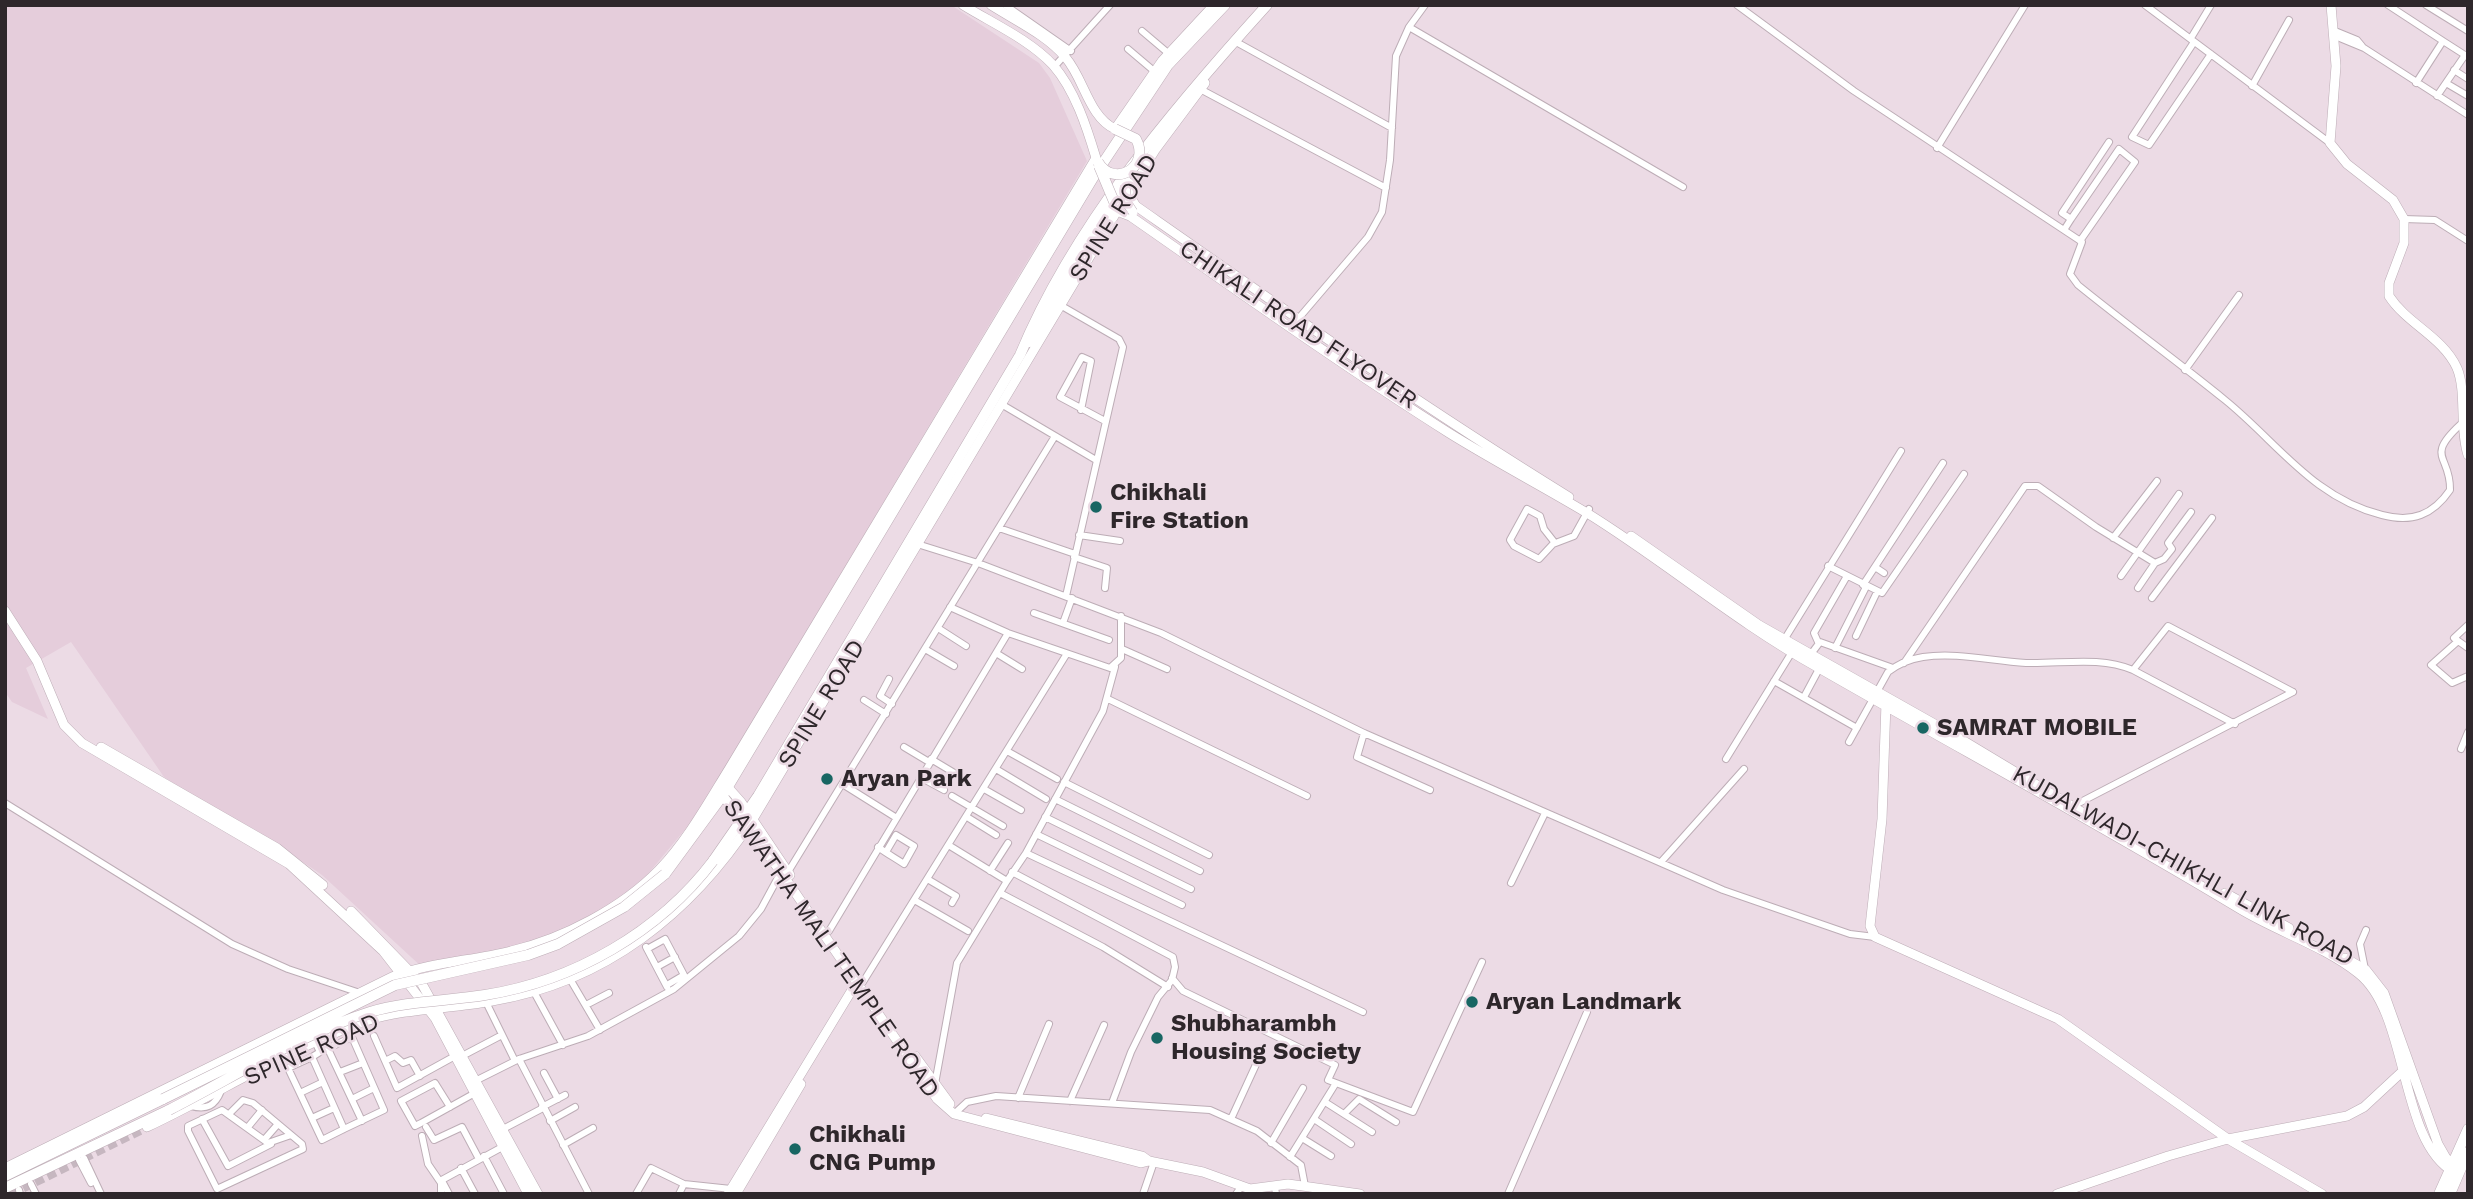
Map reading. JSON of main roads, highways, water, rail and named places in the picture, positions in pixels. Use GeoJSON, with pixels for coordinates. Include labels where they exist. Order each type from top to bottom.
{"type":"FeatureCollection","features":[{"type":"Feature","properties":{"kind":"main road","name":"SPINE ROAD"},"geometry":{"type":"LineString","coordinates":[[5,1188],[142,1115],[163,1098],[395,985],[516,958],[558,944],[624,907],[665,874],[708,811],[1093,178],[1168,65],[1225,5]]}},
{"type":"Feature","properties":{"kind":"main road"},"geometry":{"type":"LineString","coordinates":[[1020,355],[1127,189],[1140,150],[1188,82],[1259,5]]}},
{"type":"Feature","properties":{"kind":"main road","name":"SPINE ROAD"},"geometry":{"type":"LineString","coordinates":[[5,1176],[142,1115],[169,1110],[364,1014],[488,995],[569,971],[653,923],[685,895],[748,819],[914,543],[1020,355],[1031,327],[1107,199],[1267,5]]}},
{"type":"Feature","properties":{"kind":"main road"},"geometry":{"type":"LineString","coordinates":[[1115,129],[1133,136],[1140,150]]}},
{"type":"Feature","properties":{"kind":"main road"},"geometry":{"type":"LineString","coordinates":[[1116,207],[1098,162],[1118,175],[1136,166]]}},
{"type":"Feature","properties":{"kind":"main road"},"geometry":{"type":"LineString","coordinates":[[2449,1194],[2468,1129]]}},
{"type":"Feature","properties":{"kind":"main road"},"geometry":{"type":"LineString","coordinates":[[2439,1194],[2468,1152]]}},
{"type":"Feature","properties":{"kind":"tunnel"},"geometry":{"type":"LineString","coordinates":[[11,1194],[147,1127]]}},
{"type":"Feature","properties":{"kind":"place","name":"Chikhali Fire Station"},"geometry":{"type":"Point","coordinates":[1096,507]}},
{"type":"Feature","properties":{"kind":"place","name":"SAMRAT MOBILE"},"geometry":{"type":"Point","coordinates":[1923,728]}},
{"type":"Feature","properties":{"kind":"place","name":"Aryan Park"},"geometry":{"type":"Point","coordinates":[827,779]}},
{"type":"Feature","properties":{"kind":"place","name":"Aryan Landmark"},"geometry":{"type":"Point","coordinates":[1472,1002]}},
{"type":"Feature","properties":{"kind":"place","name":"Shubharambh Housing Society"},"geometry":{"type":"Point","coordinates":[1157,1038]}},
{"type":"Feature","properties":{"kind":"place","name":"Chikhali CNG Pump"},"geometry":{"type":"Point","coordinates":[795,1149]}}]}
